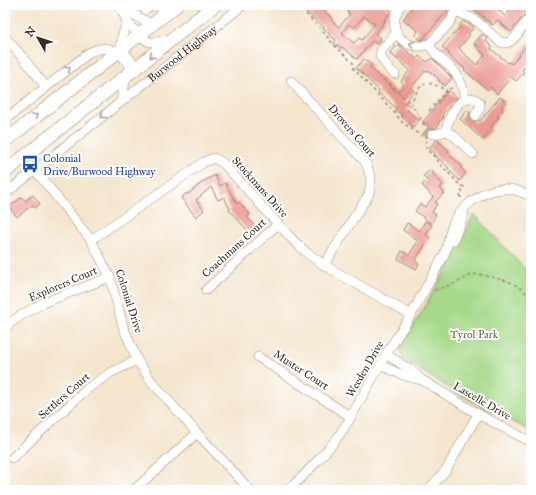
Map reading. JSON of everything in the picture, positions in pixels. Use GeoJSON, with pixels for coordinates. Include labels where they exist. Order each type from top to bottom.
{"type":"FeatureCollection","features":[{"type":"Feature","properties":{"kind":"highway"},"geometry":{"type":"LineString","coordinates":[[5,141],[140,35],[158,16],[177,5]]}},
{"type":"Feature","properties":{"kind":"highway","name":"Burwood Highway"},"geometry":{"type":"LineString","coordinates":[[5,172],[215,5]]}},
{"type":"Feature","properties":{"kind":"highway"},"geometry":{"type":"LineString","coordinates":[[119,51],[131,73]]}},
{"type":"Feature","properties":{"kind":"street","name":"Burwood Highway"},"geometry":{"type":"LineString","coordinates":[[5,194],[243,5]]}},
{"type":"Feature","properties":{"kind":"street"},"geometry":{"type":"LineString","coordinates":[[335,5],[341,5]]}},
{"type":"Feature","properties":{"kind":"street"},"geometry":{"type":"LineString","coordinates":[[401,5],[395,18],[395,27],[402,39],[408,44],[415,46],[424,46],[429,44],[450,23],[455,9],[469,16],[500,42],[504,43],[509,42],[516,37],[526,21],[531,17]]}},
{"type":"Feature","properties":{"kind":"street"},"geometry":{"type":"LineString","coordinates":[[120,8],[131,13],[158,16]]}},
{"type":"Feature","properties":{"kind":"street"},"geometry":{"type":"LineString","coordinates":[[120,8],[127,22],[140,35],[151,42],[174,38]]}},
{"type":"Feature","properties":{"kind":"street"},"geometry":{"type":"LineString","coordinates":[[5,120],[90,52],[108,48],[119,51],[127,22]]}},
{"type":"Feature","properties":{"kind":"street"},"geometry":{"type":"LineString","coordinates":[[391,74],[380,56],[381,51],[397,32]]}},
{"type":"Feature","properties":{"kind":"street"},"geometry":{"type":"LineString","coordinates":[[5,37],[46,87]]}},
{"type":"Feature","properties":{"kind":"street"},"geometry":{"type":"LineString","coordinates":[[429,44],[432,51],[456,74],[461,83],[465,99]]}},
{"type":"Feature","properties":{"kind":"street"},"geometry":{"type":"LineString","coordinates":[[121,102],[131,73]]}},
{"type":"Feature","properties":{"kind":"street","name":"Drovers Court"},"geometry":{"type":"LineString","coordinates":[[291,81],[366,164],[371,178],[369,194],[324,265]]}},
{"type":"Feature","properties":{"kind":"street"},"geometry":{"type":"LineString","coordinates":[[446,130],[451,114],[465,99],[470,97],[480,103],[480,108],[475,116]]}},
{"type":"Feature","properties":{"kind":"street"},"geometry":{"type":"LineString","coordinates":[[432,134],[446,130]]}},
{"type":"Feature","properties":{"kind":"street"},"geometry":{"type":"LineString","coordinates":[[446,130],[473,154]]}},
{"type":"Feature","properties":{"kind":"street","name":"Stockmans Drive"},"geometry":{"type":"LineString","coordinates":[[90,240],[204,162],[214,158],[223,163],[294,242],[307,253],[324,265],[411,315]]}},
{"type":"Feature","properties":{"kind":"street","name":"Colonial Drive"},"geometry":{"type":"LineString","coordinates":[[35,170],[90,240],[110,277],[123,326],[137,360],[152,382],[250,490]]}},
{"type":"Feature","properties":{"kind":"street","name":"Weeden Drive"},"geometry":{"type":"LineString","coordinates":[[288,490],[302,478],[335,441],[351,417],[386,354],[411,315],[444,255],[456,216],[476,198],[498,189],[507,188],[520,191],[531,197]]}},
{"type":"Feature","properties":{"kind":"street","name":"Coachmans Court"},"geometry":{"type":"LineString","coordinates":[[206,290],[278,224]]}},
{"type":"Feature","properties":{"kind":"street","name":"Explorers Court"},"geometry":{"type":"LineString","coordinates":[[5,327],[20,316],[43,303],[110,277]]}},
{"type":"Feature","properties":{"kind":"street","name":"Lascelle Drive"},"geometry":{"type":"LineString","coordinates":[[386,354],[409,369],[422,380],[478,414],[531,442]]}},
{"type":"Feature","properties":{"kind":"street","name":"Muster Court"},"geometry":{"type":"LineString","coordinates":[[258,357],[351,417]]}},
{"type":"Feature","properties":{"kind":"street","name":"Settlers Court"},"geometry":{"type":"LineString","coordinates":[[12,458],[87,389],[110,373],[137,360]]}},
{"type":"Feature","properties":{"kind":"street","name":"Lascelle Drive"},"geometry":{"type":"LineString","coordinates":[[380,365],[405,376],[422,380]]}},
{"type":"Feature","properties":{"kind":"street"},"geometry":{"type":"LineString","coordinates":[[428,490],[446,470],[478,414]]}},
{"type":"Feature","properties":{"kind":"street"},"geometry":{"type":"LineString","coordinates":[[134,490],[197,433]]}},
{"type":"Feature","properties":{"kind":"path"},"geometry":{"type":"LineString","coordinates":[[299,5],[299,7],[324,32],[334,45],[353,63],[354,69],[402,122],[426,138],[427,150],[460,185],[464,187],[460,195],[462,200]]}},
{"type":"Feature","properties":{"kind":"path"},"geometry":{"type":"LineString","coordinates":[[391,74],[387,81],[412,105],[424,125]]}},
{"type":"Feature","properties":{"kind":"path"},"geometry":{"type":"LineString","coordinates":[[412,105],[420,86],[424,83],[430,83],[447,90]]}},
{"type":"Feature","properties":{"kind":"path"},"geometry":{"type":"LineString","coordinates":[[429,111],[447,90],[461,83]]}},
{"type":"Feature","properties":{"kind":"path"},"geometry":{"type":"LineString","coordinates":[[435,290],[456,283],[471,275],[478,274],[499,278],[512,283],[531,296]]}},
{"type":"Feature","properties":{"kind":"green space","name":"Tyrol Park"},"geometry":{"type":"Polygon","coordinates":[[[474,214],[531,276],[531,431],[454,391],[403,359],[400,349],[446,270],[474,214]]]}},
{"type":"Feature","properties":{"kind":"building"},"geometry":{"type":"Polygon","coordinates":[[[300,5],[316,5],[332,18],[331,20],[339,27],[350,14],[347,12],[352,6],[355,8],[358,5],[383,5],[391,11],[375,34],[381,38],[376,44],[372,41],[357,59],[342,47],[341,48],[334,43],[336,40],[329,35],[330,34],[323,28],[324,27],[306,12],[307,11],[300,5]],[[364,16],[354,28],[349,24],[342,33],[354,43],[359,38],[362,40],[375,24],[364,16]]]}},
{"type":"Feature","properties":{"kind":"building"},"geometry":{"type":"Polygon","coordinates":[[[414,5],[449,5],[449,9],[422,40],[415,35],[418,31],[403,19],[414,5]]]}},
{"type":"Feature","properties":{"kind":"building"},"geometry":{"type":"Polygon","coordinates":[[[468,5],[487,5],[491,8],[493,6],[505,16],[515,5],[526,5],[531,9],[523,16],[511,32],[497,20],[493,25],[468,5]]]}},
{"type":"Feature","properties":{"kind":"building"},"geometry":{"type":"Polygon","coordinates":[[[463,21],[474,27],[468,34],[470,35],[459,48],[477,65],[485,55],[479,49],[480,48],[474,44],[482,34],[488,39],[486,41],[492,47],[491,49],[508,63],[509,62],[512,64],[531,39],[531,60],[522,70],[524,72],[516,81],[511,77],[497,94],[490,87],[488,90],[464,70],[465,69],[442,47],[460,27],[459,26],[463,21]]]}},
{"type":"Feature","properties":{"kind":"building"},"geometry":{"type":"Polygon","coordinates":[[[398,44],[417,59],[419,56],[428,62],[432,58],[452,78],[445,86],[428,70],[426,72],[425,71],[411,88],[414,91],[405,102],[410,106],[407,110],[419,120],[413,127],[395,110],[396,108],[378,92],[379,90],[356,68],[364,59],[372,65],[370,68],[397,92],[404,84],[401,81],[410,70],[390,53],[398,44]]]}},
{"type":"Feature","properties":{"kind":"building"},"geometry":{"type":"Polygon","coordinates":[[[448,91],[457,98],[442,115],[444,117],[438,123],[439,124],[436,128],[429,129],[427,131],[427,138],[423,134],[429,127],[423,122],[448,91]]]}},
{"type":"Feature","properties":{"kind":"building"},"geometry":{"type":"Polygon","coordinates":[[[500,97],[506,102],[501,108],[503,110],[497,116],[499,117],[489,129],[491,130],[483,140],[460,119],[467,110],[470,113],[469,116],[472,121],[480,121],[500,97]]]}},
{"type":"Feature","properties":{"kind":"building"},"geometry":{"type":"Polygon","coordinates":[[[436,140],[449,151],[447,153],[462,166],[461,168],[466,173],[460,181],[429,148],[436,140]]]}},
{"type":"Feature","properties":{"kind":"building"},"geometry":{"type":"Polygon","coordinates":[[[430,170],[443,185],[440,188],[444,193],[435,202],[437,204],[432,212],[436,215],[431,223],[415,211],[420,204],[425,207],[433,197],[422,185],[427,180],[423,176],[430,170]]]}},
{"type":"Feature","properties":{"kind":"building"},"geometry":{"type":"Polygon","coordinates":[[[215,175],[220,186],[225,183],[237,204],[239,202],[250,215],[247,217],[256,227],[250,233],[229,210],[230,209],[224,197],[218,200],[211,187],[196,200],[204,210],[196,217],[181,198],[215,175]]]}},
{"type":"Feature","properties":{"kind":"building"},"geometry":{"type":"Polygon","coordinates":[[[33,195],[40,204],[35,208],[32,205],[17,217],[9,207],[22,197],[25,201],[33,195]]]}},
{"type":"Feature","properties":{"kind":"building"},"geometry":{"type":"Polygon","coordinates":[[[425,221],[432,225],[426,235],[430,237],[415,261],[419,264],[416,269],[398,259],[402,251],[409,255],[418,241],[403,230],[407,223],[420,231],[425,221]]]}},
{"type":"Feature","properties":{"kind":"place","name":"Colonial Drive/Burwood Highway"},"geometry":{"type":"Point","coordinates":[30,164]}}]}
